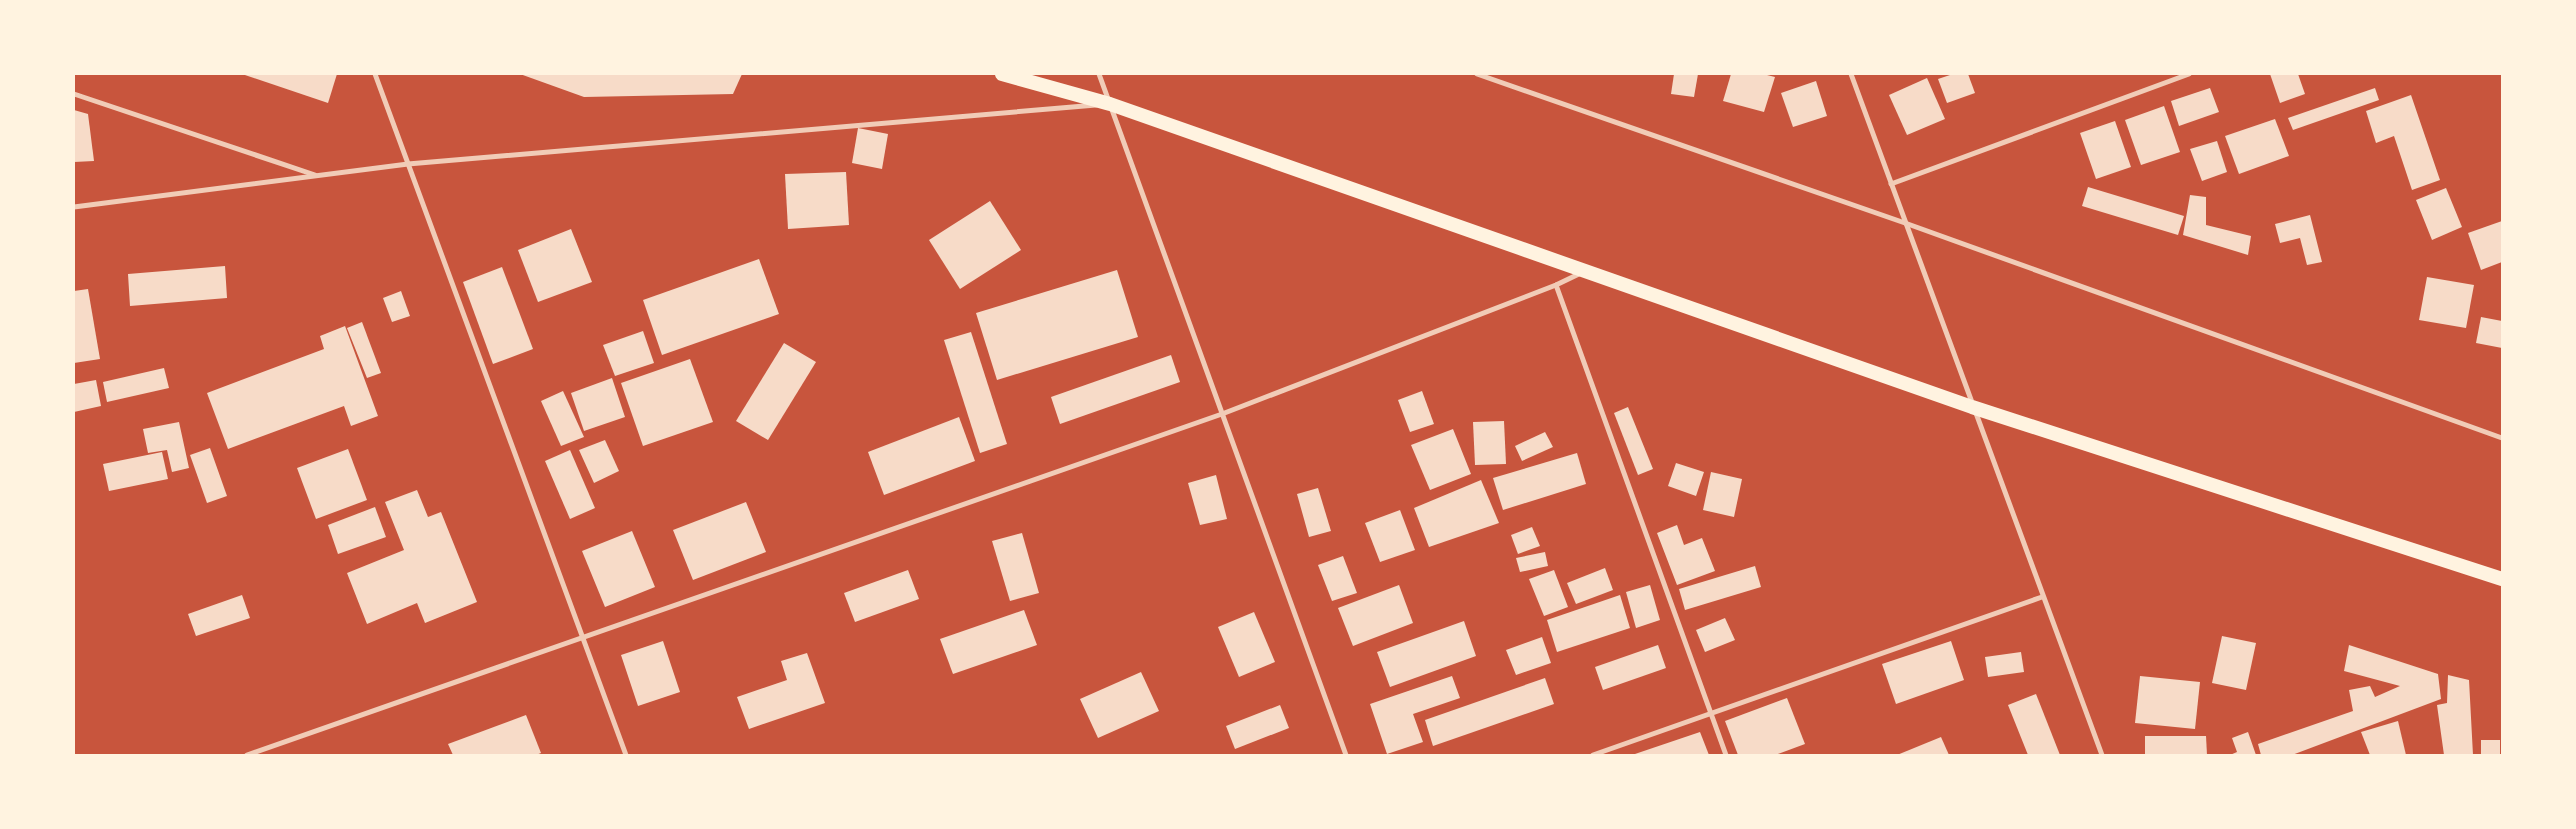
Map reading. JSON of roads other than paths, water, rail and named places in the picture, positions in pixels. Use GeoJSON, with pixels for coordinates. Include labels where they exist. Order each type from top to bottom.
{"type":"FeatureCollection","features":[{"type":"Feature","properties":{"kind":"highway"},"geometry":{"type":"LineString","coordinates":[[1002,74],[1110,104],[1972,407],[2502,579]]}},
{"type":"Feature","properties":{"kind":"street"},"geometry":{"type":"LineString","coordinates":[[375,74],[626,755]]}},
{"type":"Feature","properties":{"kind":"street"},"geometry":{"type":"LineString","coordinates":[[1099,74],[1346,755]]}},
{"type":"Feature","properties":{"kind":"street"},"geometry":{"type":"LineString","coordinates":[[1477,74],[1905,223],[2502,438]]}},
{"type":"Feature","properties":{"kind":"street"},"geometry":{"type":"LineString","coordinates":[[1851,74],[2042,597],[2102,755]]}},
{"type":"Feature","properties":{"kind":"street"},"geometry":{"type":"LineString","coordinates":[[1891,184],[2190,74]]}},
{"type":"Feature","properties":{"kind":"street"},"geometry":{"type":"LineString","coordinates":[[74,94],[318,176]]}},
{"type":"Feature","properties":{"kind":"street"},"geometry":{"type":"LineString","coordinates":[[74,207],[408,164],[1110,104]]}},
{"type":"Feature","properties":{"kind":"street"},"geometry":{"type":"LineString","coordinates":[[247,755],[582,636],[1222,414],[1556,285],[1585,271]]}},
{"type":"Feature","properties":{"kind":"street"},"geometry":{"type":"LineString","coordinates":[[1556,285],[1726,755]]}},
{"type":"Feature","properties":{"kind":"street"},"geometry":{"type":"LineString","coordinates":[[1593,755],[2042,597]]}}]}
